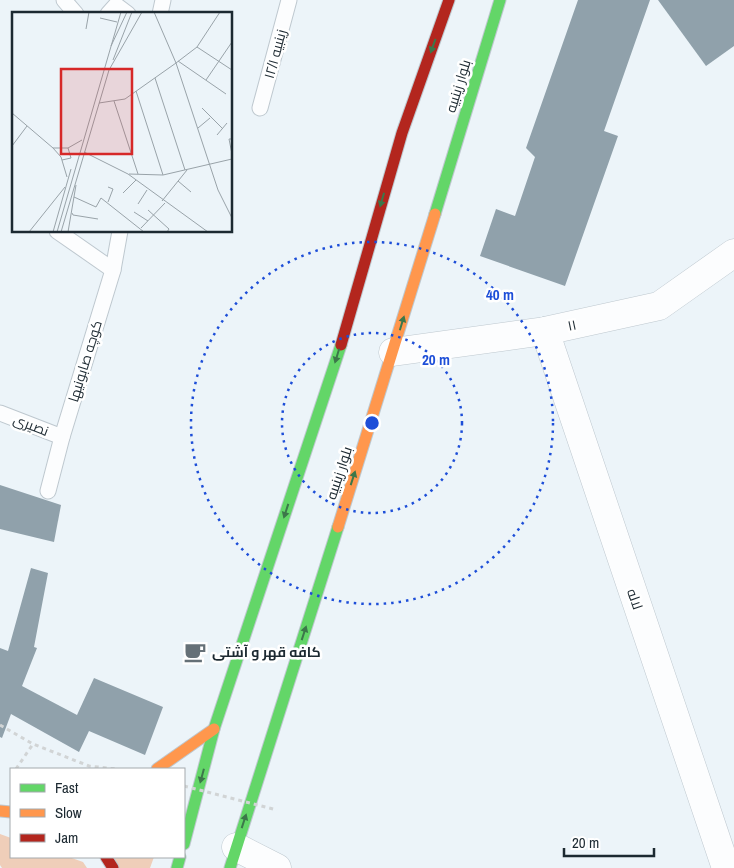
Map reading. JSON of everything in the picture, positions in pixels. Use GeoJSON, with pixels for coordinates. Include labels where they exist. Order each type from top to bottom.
{"type":"FeatureCollection","features":[{"type":"Feature","properties":{"kind":"main road"},"geometry":{"type":"LineString","coordinates":[[185,840],[214,729],[336,358],[402,132],[445,1]]}},
{"type":"Feature","properties":{"kind":"main road","name":"بلوار زینبیه"},"geometry":{"type":"LineString","coordinates":[[233,858],[393,352],[500,1]]}},
{"type":"Feature","properties":{"kind":"main road"},"geometry":{"type":"LineString","coordinates":[[158,768],[214,729]]}},
{"type":"Feature","properties":{"kind":"street","name":"۱۱"},"geometry":{"type":"LineString","coordinates":[[393,352],[545,331],[659,306],[734,253]]}},
{"type":"Feature","properties":{"kind":"street","name":"لاله"},"geometry":{"type":"LineString","coordinates":[[545,331],[726,868]]}},
{"type":"Feature","properties":{"kind":"street"},"geometry":{"type":"LineString","coordinates":[[233,858],[276,868]]}},
{"type":"Feature","properties":{"kind":"lane"},"geometry":{"type":"LineString","coordinates":[[64,0],[74,12]]}},
{"type":"Feature","properties":{"kind":"lane","name":"زینبیه ۱۲/۱"},"geometry":{"type":"LineString","coordinates":[[260,108],[289,0]]}},
{"type":"Feature","properties":{"kind":"lane"},"geometry":{"type":"LineString","coordinates":[[110,12],[116,5],[125,12]]}},
{"type":"Feature","properties":{"kind":"lane"},"geometry":{"type":"LineString","coordinates":[[58,232],[113,270]]}},
{"type":"Feature","properties":{"kind":"lane","name":"کوچه صابونیها"},"geometry":{"type":"LineString","coordinates":[[48,491],[62,437],[113,270],[120,232]]}},
{"type":"Feature","properties":{"kind":"lane","name":"نصیری"},"geometry":{"type":"LineString","coordinates":[[0,413],[62,437]]}},
{"type":"Feature","properties":{"kind":"path"},"geometry":{"type":"LineString","coordinates":[[0,725],[33,744],[89,766],[107,768]]}},
{"type":"Feature","properties":{"kind":"path"},"geometry":{"type":"LineString","coordinates":[[17,768],[33,744]]}},
{"type":"Feature","properties":{"kind":"path"},"geometry":{"type":"LineString","coordinates":[[185,786],[276,810]]}},
{"type":"Feature","properties":{"kind":"shaded area"},"geometry":{"type":"Polygon","coordinates":[[[0,834],[10,838],[10,858],[72,858],[83,862],[87,868],[2,868],[0,865],[0,834]]]}},
{"type":"Feature","properties":{"kind":"shaded area"},"geometry":{"type":"Polygon","coordinates":[[[113,858],[154,858],[150,868],[118,868],[113,858]]]}},
{"type":"Feature","properties":{"kind":"building"},"geometry":{"type":"Polygon","coordinates":[[[578,0],[650,0],[604,131],[618,136],[565,286],[480,256],[496,209],[515,216],[535,157],[526,148],[578,0]]]}},
{"type":"Feature","properties":{"kind":"building"},"geometry":{"type":"Polygon","coordinates":[[[658,0],[734,0],[734,46],[706,66],[658,0]]]}},
{"type":"Feature","properties":{"kind":"building"},"geometry":{"type":"Polygon","coordinates":[[[0,485],[61,505],[54,542],[0,529],[0,485]]]}},
{"type":"Feature","properties":{"kind":"building"},"geometry":{"type":"Polygon","coordinates":[[[31,568],[48,573],[34,647],[37,648],[22,686],[77,715],[94,678],[163,707],[145,755],[89,731],[79,752],[11,714],[2,738],[0,737],[0,648],[8,651],[31,568]]]}},
{"type":"Feature","properties":{"kind":"traffic: fast"},"geometry":{"type":"LineString","coordinates":[[435,214],[500,0]]}},
{"type":"Feature","properties":{"kind":"traffic: fast"},"geometry":{"type":"LineString","coordinates":[[185,840],[214,729],[341,345]]}},
{"type":"Feature","properties":{"kind":"traffic: fast"},"geometry":{"type":"LineString","coordinates":[[230,868],[338,527]]}},
{"type":"Feature","properties":{"kind":"traffic: fast"},"geometry":{"type":"LineString","coordinates":[[177,868],[180,858]]}},
{"type":"Feature","properties":{"kind":"traffic: slow"},"geometry":{"type":"LineString","coordinates":[[338,527],[435,214]]}},
{"type":"Feature","properties":{"kind":"traffic: slow"},"geometry":{"type":"LineString","coordinates":[[158,768],[214,729]]}},
{"type":"Feature","properties":{"kind":"traffic: slow"},"geometry":{"type":"LineString","coordinates":[[0,811],[10,812]]}},
{"type":"Feature","properties":{"kind":"traffic: jam"},"geometry":{"type":"LineString","coordinates":[[341,345],[402,133],[449,0]]}},
{"type":"Feature","properties":{"kind":"traffic: jam"},"geometry":{"type":"LineString","coordinates":[[107,858],[113,868]]}},
{"type":"Feature","properties":{"kind":"place","name":"کافه قهر و آشتی"},"geometry":{"type":"Point","coordinates":[195,652]}}]}
